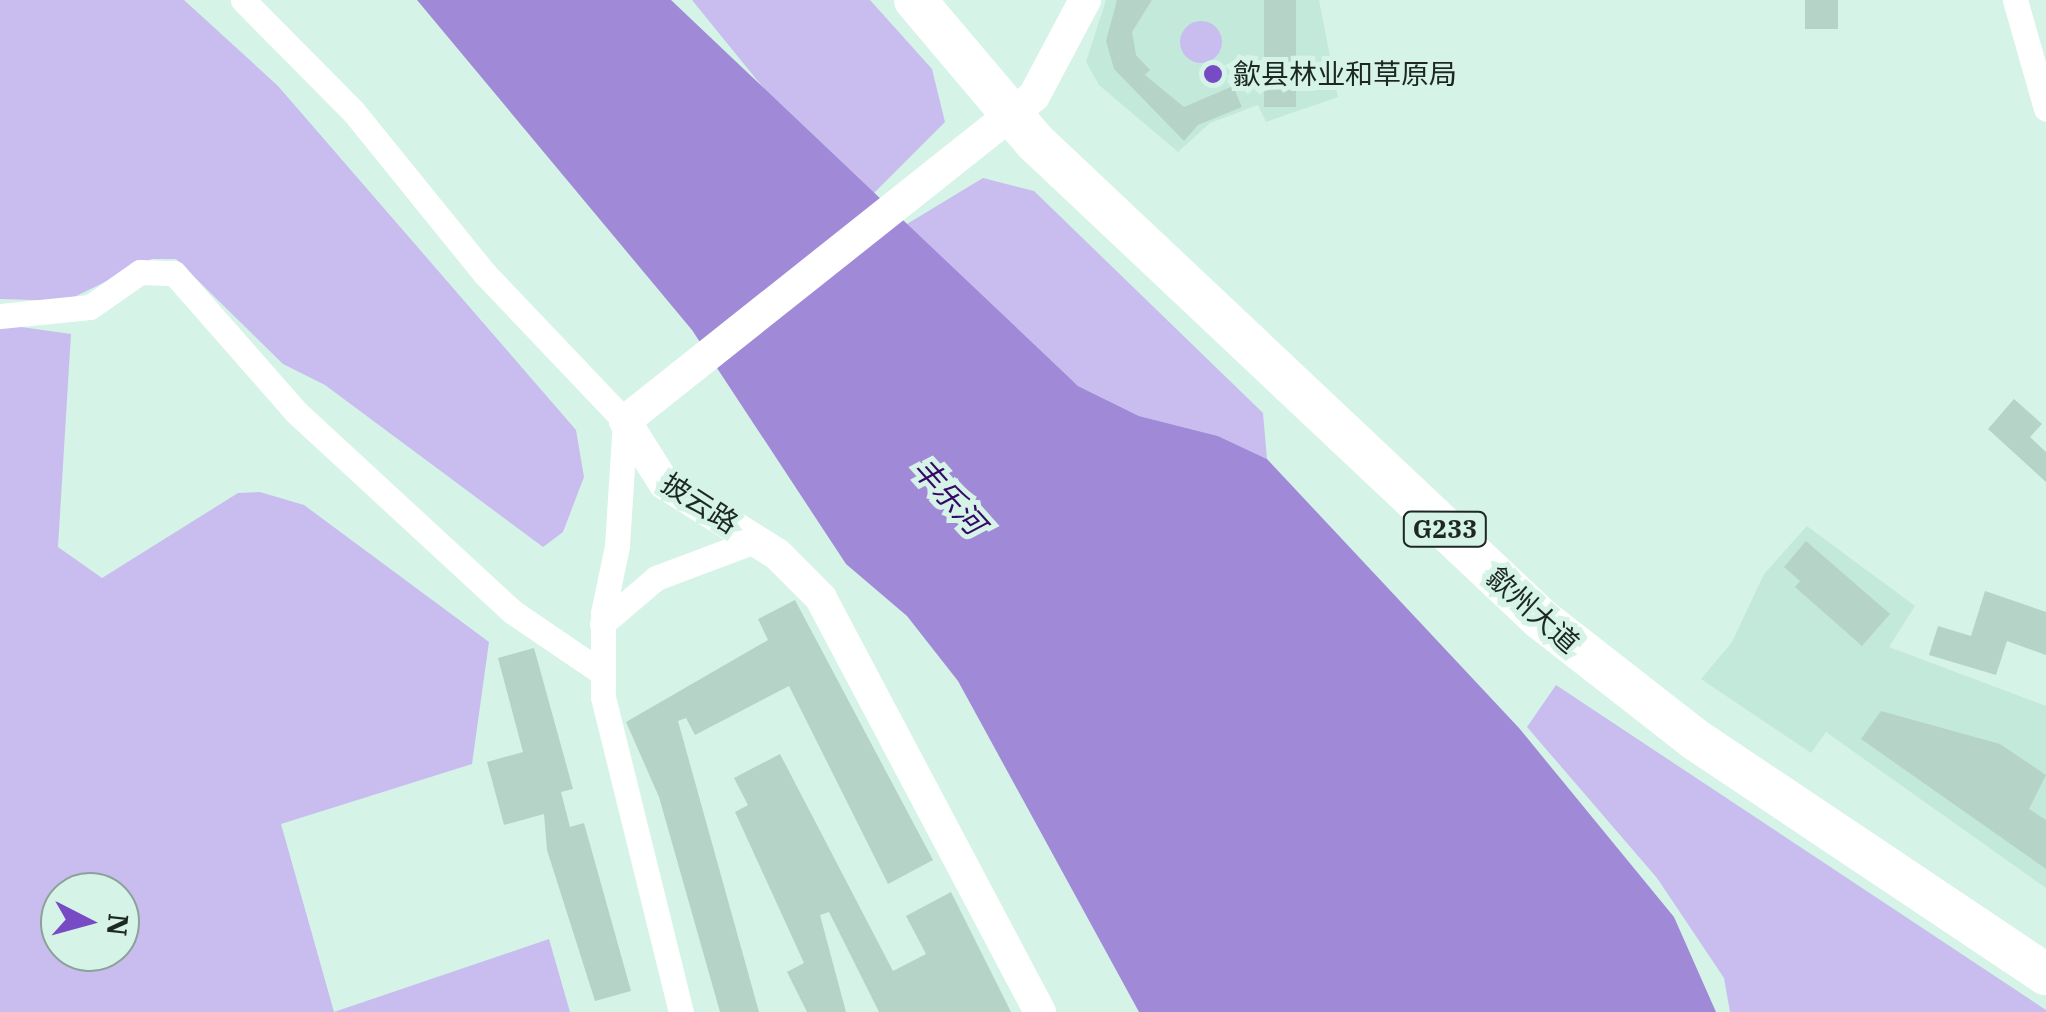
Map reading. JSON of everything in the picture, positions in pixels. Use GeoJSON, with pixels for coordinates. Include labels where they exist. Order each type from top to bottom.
{"type":"FeatureCollection","features":[{"type":"Feature","properties":{"kind":"highway","name":"歙州大道"},"geometry":{"type":"LineString","coordinates":[[915,0],[1585,656],[2046,974]]}},
{"type":"Feature","properties":{"kind":"highway","name":"歙州大道"},"geometry":{"type":"LineString","coordinates":[[950,0],[1022,105],[1603,634],[2046,940]]}},
{"type":"Feature","properties":{"kind":"street","name":"披云路"},"geometry":{"type":"LineString","coordinates":[[244,0],[354,112],[485,274],[625,420],[664,483],[758,540],[806,580],[834,618],[1040,1012]]}},
{"type":"Feature","properties":{"kind":"street"},"geometry":{"type":"LineString","coordinates":[[681,1012],[606,722],[601,672],[602,624],[617,546],[625,420],[666,382],[1022,105],[1085,0]]}},
{"type":"Feature","properties":{"kind":"street"},"geometry":{"type":"LineString","coordinates":[[2015,0],[2046,110]]}},
{"type":"Feature","properties":{"kind":"street"},"geometry":{"type":"LineString","coordinates":[[0,316],[90,307],[140,272],[174,274],[296,412],[513,612],[601,672]]}},
{"type":"Feature","properties":{"kind":"street"},"geometry":{"type":"LineString","coordinates":[[602,624],[656,578],[758,540]]}},
{"type":"Feature","properties":{"kind":"shaded area"},"geometry":{"type":"Polygon","coordinates":[[[0,0],[184,0],[278,86],[576,430],[584,477],[563,532],[543,547],[325,385],[283,364],[176,259],[152,259],[66,301],[0,299],[0,0]]]}},
{"type":"Feature","properties":{"kind":"shaded area"},"geometry":{"type":"Polygon","coordinates":[[[692,0],[870,0],[932,69],[945,122],[860,207],[692,0]]]}},
{"type":"Feature","properties":{"kind":"shaded area","name":"歙县林业和草原局"},"geometry":{"type":"Polygon","coordinates":[[[1106,0],[1319,0],[1338,97],[1266,122],[1258,105],[1210,123],[1178,152],[1099,85],[1086,62],[1106,0]]]}},
{"type":"Feature","properties":{"kind":"shaded area"},"geometry":{"type":"Polygon","coordinates":[[[1201,21],[1216,27],[1222,42],[1216,57],[1201,63],[1186,57],[1180,42],[1186,27],[1201,21]]]}},
{"type":"Feature","properties":{"kind":"shaded area"},"geometry":{"type":"Polygon","coordinates":[[[983,178],[1034,191],[1263,413],[1267,459],[1218,436],[1139,416],[1078,386],[902,227],[983,178]]]}},
{"type":"Feature","properties":{"kind":"shaded area"},"geometry":{"type":"Polygon","coordinates":[[[0,324],[71,334],[58,547],[102,578],[238,493],[260,492],[304,505],[489,642],[472,764],[281,824],[334,1012],[0,1012],[0,324]]]}},
{"type":"Feature","properties":{"kind":"shaded area"},"geometry":{"type":"Polygon","coordinates":[[[1807,526],[1915,606],[1889,647],[2046,706],[2046,888],[1826,732],[1811,753],[1701,679],[1732,642],[1764,574],[1807,526]]]}},
{"type":"Feature","properties":{"kind":"shaded area"},"geometry":{"type":"Polygon","coordinates":[[[1556,685],[2046,1012],[1730,1012],[1724,978],[1657,878],[1527,727],[1556,685]]]}},
{"type":"Feature","properties":{"kind":"shaded area"},"geometry":{"type":"Polygon","coordinates":[[[549,939],[570,1012],[334,1012],[549,939]]]}},
{"type":"Feature","properties":{"kind":"water","name":"丰乐河"},"geometry":{"type":"Polygon","coordinates":[[[417,0],[671,0],[1078,386],[1139,416],[1218,436],[1267,459],[1519,728],[1674,917],[1716,1012],[1139,1012],[958,681],[907,616],[846,564],[692,330],[417,0]]]}},
{"type":"Feature","properties":{"kind":"building"},"geometry":{"type":"Polygon","coordinates":[[[1117,0],[1152,0],[1132,32],[1136,55],[1150,70],[1145,75],[1184,107],[1233,86],[1242,107],[1198,125],[1184,141],[1114,69],[1106,41],[1117,0]]]}},
{"type":"Feature","properties":{"kind":"building"},"geometry":{"type":"Polygon","coordinates":[[[1264,0],[1296,0],[1296,107],[1264,107],[1264,0]]]}},
{"type":"Feature","properties":{"kind":"building"},"geometry":{"type":"Polygon","coordinates":[[[1805,0],[1838,0],[1838,29],[1805,29],[1805,0]]]}},
{"type":"Feature","properties":{"kind":"building"},"geometry":{"type":"Polygon","coordinates":[[[2014,399],[2042,424],[2030,437],[2046,452],[2046,482],[1988,429],[2014,399]]]}},
{"type":"Feature","properties":{"kind":"building"},"geometry":{"type":"Polygon","coordinates":[[[1806,541],[1890,614],[1862,646],[1795,587],[1800,581],[1784,567],[1806,541]]]}},
{"type":"Feature","properties":{"kind":"building"},"geometry":{"type":"Polygon","coordinates":[[[1985,591],[2046,612],[2046,655],[2007,641],[1996,675],[1929,655],[1938,626],[1971,636],[1985,591]]]}},
{"type":"Feature","properties":{"kind":"building"},"geometry":{"type":"Polygon","coordinates":[[[795,600],[933,860],[888,884],[789,686],[695,735],[686,718],[678,721],[759,1012],[720,1012],[659,797],[626,722],[768,640],[758,619],[795,600]]]}},
{"type":"Feature","properties":{"kind":"building"},"geometry":{"type":"Polygon","coordinates":[[[534,648],[573,789],[561,792],[570,827],[584,823],[631,991],[595,1001],[547,850],[544,814],[504,825],[487,762],[523,752],[498,658],[534,648]]]}},
{"type":"Feature","properties":{"kind":"building"},"geometry":{"type":"Polygon","coordinates":[[[1881,711],[2000,744],[2046,775],[2029,809],[2046,820],[2046,869],[1861,739],[1881,711]]]}},
{"type":"Feature","properties":{"kind":"building"},"geometry":{"type":"Polygon","coordinates":[[[780,754],[893,971],[926,954],[906,916],[951,892],[1011,1012],[879,1012],[829,912],[820,915],[846,1012],[807,1012],[787,972],[804,963],[735,812],[748,805],[734,778],[780,754]]]}},
{"type":"Feature","properties":{"kind":"place","name":"歙县林业和草原局"},"geometry":{"type":"Point","coordinates":[1213,74]}}]}
